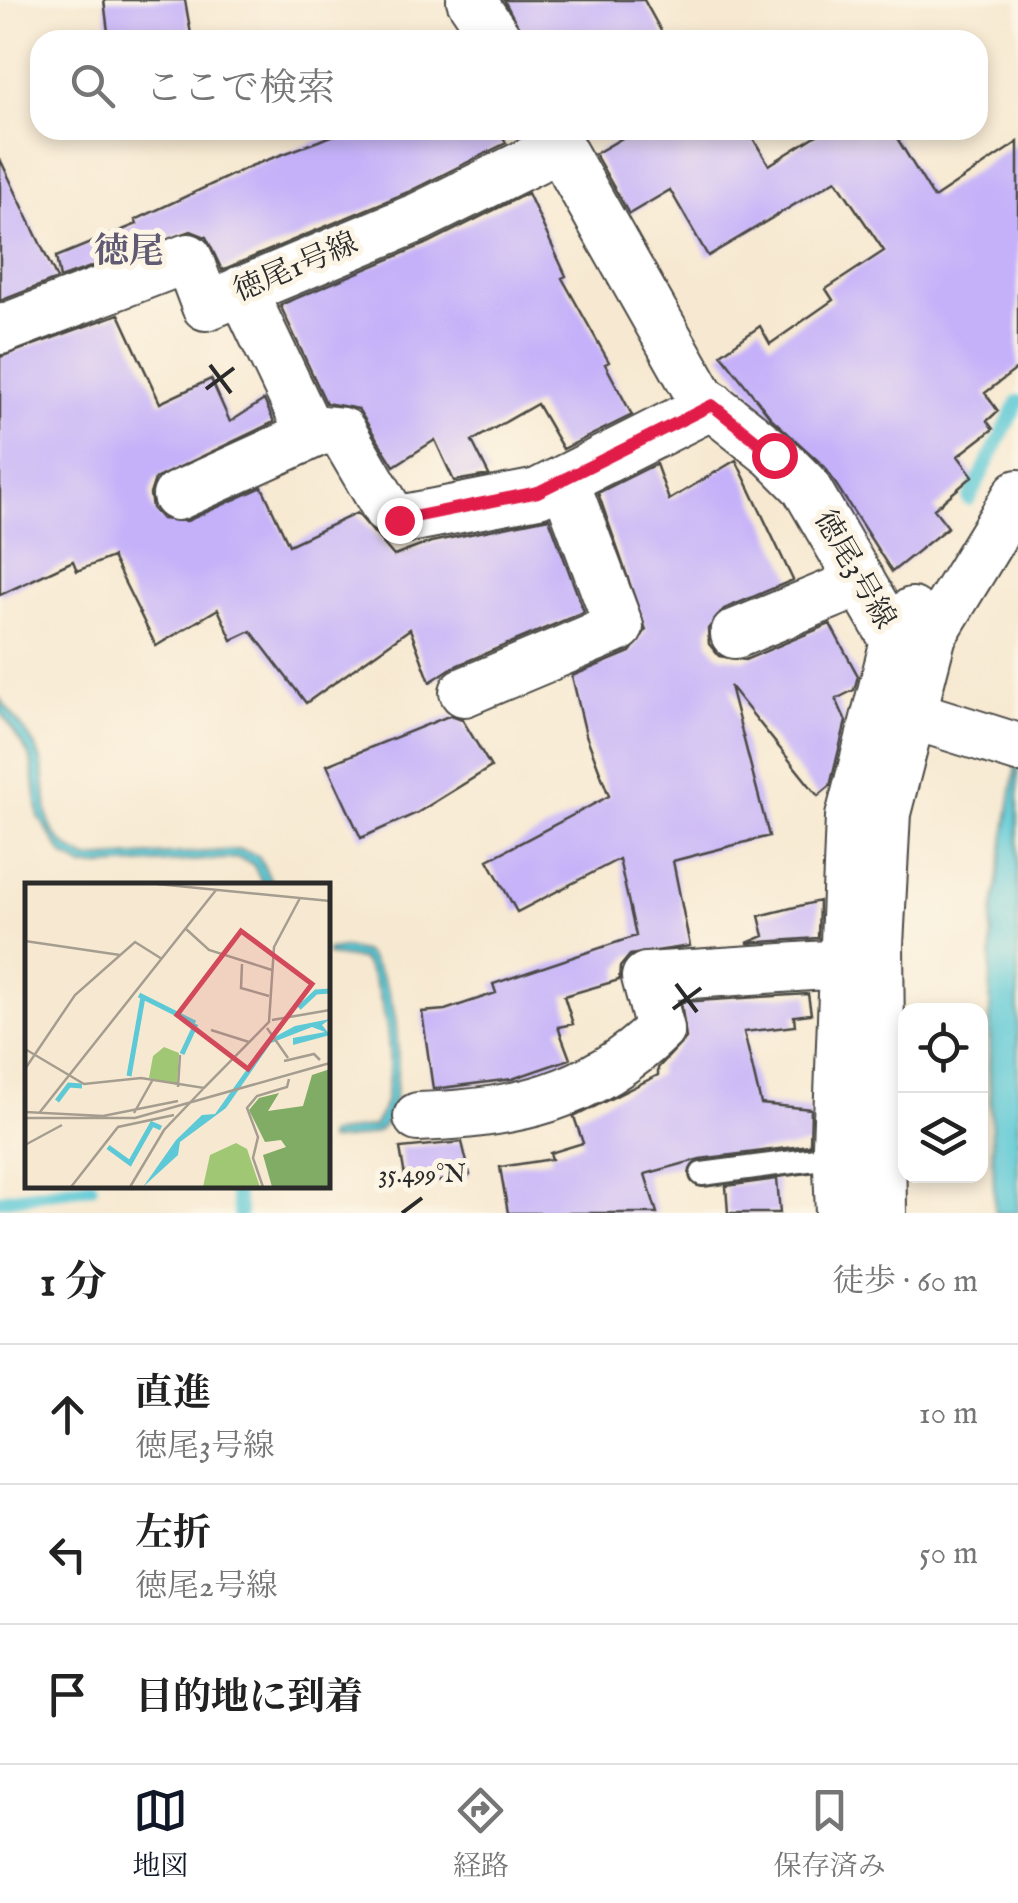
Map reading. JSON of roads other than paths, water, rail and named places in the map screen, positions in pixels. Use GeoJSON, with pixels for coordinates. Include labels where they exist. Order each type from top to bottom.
{"type":"FeatureCollection","features":[{"type":"Feature","properties":{"kind":"street"},"geometry":{"type":"LineString","coordinates":[[471,0],[491,30]]}},
{"type":"Feature","properties":{"kind":"street","name":"徳尾1号線"},"geometry":{"type":"LineString","coordinates":[[0,330],[188,258],[206,306],[419,217],[553,140]]}},
{"type":"Feature","properties":{"kind":"street","name":"徳尾3号線"},"geometry":{"type":"LineString","coordinates":[[556,140],[701,397],[805,486],[895,641],[850,817],[842,964],[840,1213]]}},
{"type":"Feature","properties":{"kind":"street"},"geometry":{"type":"LineString","coordinates":[[242,290],[311,434]]}},
{"type":"Feature","properties":{"kind":"street"},"geometry":{"type":"LineString","coordinates":[[177,496],[311,434],[322,430],[342,432],[388,509],[399,520],[538,492],[712,405]]}},
{"type":"Feature","properties":{"kind":"street"},"geometry":{"type":"LineString","coordinates":[[464,692],[618,627],[564,480]]}},
{"type":"Feature","properties":{"kind":"street"},"geometry":{"type":"LineString","coordinates":[[805,486],[932,635]]}},
{"type":"Feature","properties":{"kind":"street"},"geometry":{"type":"LineString","coordinates":[[882,1213],[880,926],[886,813],[932,635],[1018,494]]}},
{"type":"Feature","properties":{"kind":"street"},"geometry":{"type":"LineString","coordinates":[[735,634],[860,582]]}},
{"type":"Feature","properties":{"kind":"street"},"geometry":{"type":"LineString","coordinates":[[910,714],[1018,748]]}},
{"type":"Feature","properties":{"kind":"street"},"geometry":{"type":"LineString","coordinates":[[418,1117],[485,1114],[550,1099],[627,1062],[660,1030],[646,977],[842,964]]}},
{"type":"Feature","properties":{"kind":"lane"},"geometry":{"type":"LineString","coordinates":[[702,1174],[838,1156]]}},
{"type":"Feature","properties":{"kind":"water"},"geometry":{"type":"Polygon","coordinates":[[[0,699],[37,750],[51,827],[69,849],[87,859],[241,850],[258,856],[272,883],[263,883],[253,864],[239,858],[83,867],[63,854],[39,817],[31,758],[0,710],[0,699]]]}},
{"type":"Feature","properties":{"kind":"water"},"geometry":{"type":"Polygon","coordinates":[[[1018,752],[1018,1213],[995,1213],[989,1067],[992,920],[1018,752]]]}},
{"type":"Feature","properties":{"kind":"water"},"geometry":{"type":"Polygon","coordinates":[[[344,948],[366,953],[379,972],[395,1020],[397,1072],[392,1106],[380,1129],[330,1141],[330,1135],[374,1126],[387,1089],[389,1041],[371,974],[361,959],[330,955],[330,950],[344,948]]]}},
{"type":"Feature","properties":{"kind":"waterway"},"geometry":{"type":"LineString","coordinates":[[969,499],[1018,402]]}},
{"type":"Feature","properties":{"kind":"waterway"},"geometry":{"type":"LineString","coordinates":[[0,1200],[78,1188]]}},
{"type":"Feature","properties":{"kind":"waterway"},"geometry":{"type":"LineString","coordinates":[[234,1188],[240,1213]]}},
{"type":"Feature","properties":{"kind":"district","name":"徳尾"},"geometry":{"type":"Point","coordinates":[129,252]}}]}
